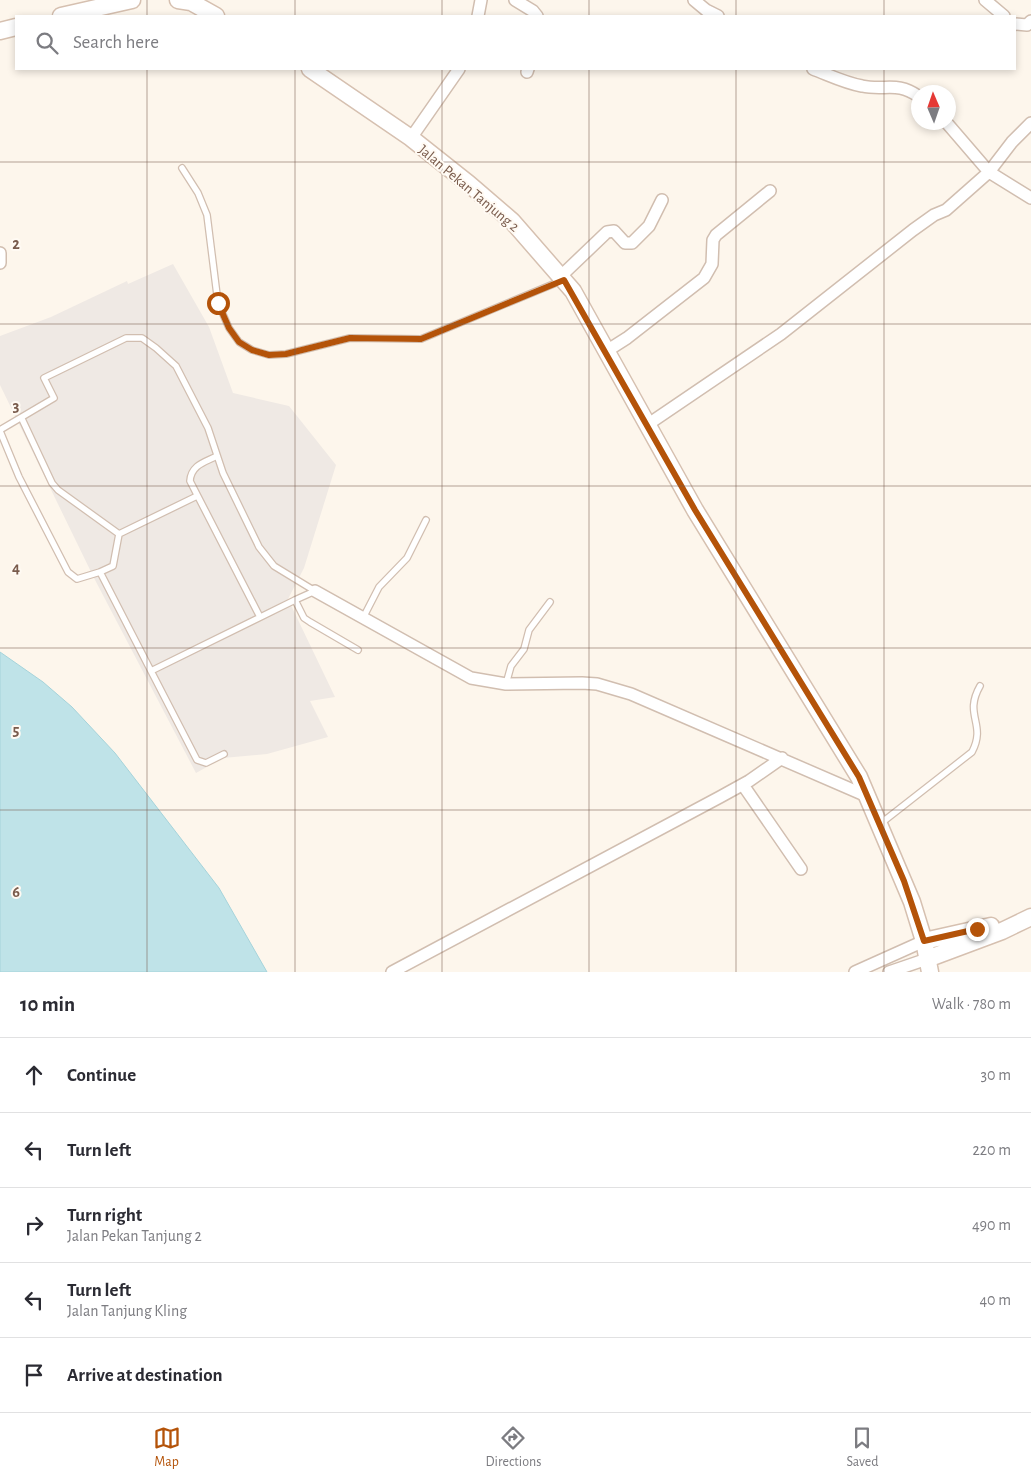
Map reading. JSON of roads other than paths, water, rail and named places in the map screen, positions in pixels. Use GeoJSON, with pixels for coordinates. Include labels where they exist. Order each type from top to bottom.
{"type":"FeatureCollection","features":[{"type":"Feature","properties":{"kind":"street"},"geometry":{"type":"LineString","coordinates":[[65,15],[132,0]]}},
{"type":"Feature","properties":{"kind":"street"},"geometry":{"type":"LineString","coordinates":[[178,0],[191,2],[214,15]]}},
{"type":"Feature","properties":{"kind":"street"},"geometry":{"type":"LineString","coordinates":[[478,15],[481,0]]}},
{"type":"Feature","properties":{"kind":"street"},"geometry":{"type":"LineString","coordinates":[[515,0],[536,15]]}},
{"type":"Feature","properties":{"kind":"street"},"geometry":{"type":"LineString","coordinates":[[694,0],[706,10],[716,15]]}},
{"type":"Feature","properties":{"kind":"street"},"geometry":{"type":"LineString","coordinates":[[985,0],[1003,15]]}},
{"type":"Feature","properties":{"kind":"street"},"geometry":{"type":"LineString","coordinates":[[1016,24],[1026,25],[1031,22]]}},
{"type":"Feature","properties":{"kind":"street"},"geometry":{"type":"LineString","coordinates":[[0,31],[15,27]]}},
{"type":"Feature","properties":{"kind":"street","name":"Jalan Pekan Tanjung 2"},"geometry":{"type":"LineString","coordinates":[[312,70],[411,138],[512,221],[563,278],[695,510],[847,756],[869,797],[912,902],[924,941],[929,966]]}},
{"type":"Feature","properties":{"kind":"street"},"geometry":{"type":"LineString","coordinates":[[411,138],[458,70]]}},
{"type":"Feature","properties":{"kind":"street"},"geometry":{"type":"LineString","coordinates":[[817,70],[862,86],[897,86],[911,91]]}},
{"type":"Feature","properties":{"kind":"street"},"geometry":{"type":"LineString","coordinates":[[647,426],[781,334],[913,230],[934,215],[946,210],[989,172],[1012,142],[1031,123]]}},
{"type":"Feature","properties":{"kind":"street"},"geometry":{"type":"LineString","coordinates":[[953,130],[989,172],[1031,198]]}},
{"type":"Feature","properties":{"kind":"street"},"geometry":{"type":"LineString","coordinates":[[605,352],[627,338],[704,278],[712,264],[713,240],[716,235],[770,191]]}},
{"type":"Feature","properties":{"kind":"street"},"geometry":{"type":"LineString","coordinates":[[563,278],[607,232],[614,231],[625,243],[632,243],[649,226],[662,200]]}},
{"type":"Feature","properties":{"kind":"street"},"geometry":{"type":"LineString","coordinates":[[0,253],[0,262]]}},
{"type":"Feature","properties":{"kind":"street"},"geometry":{"type":"LineString","coordinates":[[315,591],[471,678],[506,684],[597,684],[656,703],[869,797]]}},
{"type":"Feature","properties":{"kind":"street"},"geometry":{"type":"LineString","coordinates":[[392,972],[743,785],[782,758]]}},
{"type":"Feature","properties":{"kind":"street"},"geometry":{"type":"LineString","coordinates":[[743,785],[801,869]]}},
{"type":"Feature","properties":{"kind":"street"},"geometry":{"type":"LineString","coordinates":[[855,972],[924,941],[1026,919]]}},
{"type":"Feature","properties":{"kind":"street"},"geometry":{"type":"LineString","coordinates":[[888,972],[929,966],[1026,919]]}},
{"type":"Feature","properties":{"kind":"lane"},"geometry":{"type":"LineString","coordinates":[[182,168],[198,193],[207,215],[218,303],[229,328],[239,342],[252,350],[269,355],[286,354],[350,338],[421,339],[563,278]]}},
{"type":"Feature","properties":{"kind":"lane"},"geometry":{"type":"LineString","coordinates":[[119,534],[112,566],[78,580],[68,572],[19,477],[0,430],[22,419],[32,410],[54,398],[44,378],[126,338],[137,337],[156,348],[176,366],[208,428],[217,456],[262,552],[274,566],[315,591]]}},
{"type":"Feature","properties":{"kind":"lane"},"geometry":{"type":"LineString","coordinates":[[22,419],[52,483],[58,490],[119,534]]}},
{"type":"Feature","properties":{"kind":"lane"},"geometry":{"type":"LineString","coordinates":[[217,456],[193,470],[190,481],[260,617]]}},
{"type":"Feature","properties":{"kind":"lane"},"geometry":{"type":"LineString","coordinates":[[119,534],[197,496]]}},
{"type":"Feature","properties":{"kind":"lane"},"geometry":{"type":"LineString","coordinates":[[363,618],[379,587],[407,558],[426,520]]}},
{"type":"Feature","properties":{"kind":"lane"},"geometry":{"type":"LineString","coordinates":[[100,572],[197,760],[206,763],[224,754]]}},
{"type":"Feature","properties":{"kind":"lane"},"geometry":{"type":"LineString","coordinates":[[151,671],[315,591]]}},
{"type":"Feature","properties":{"kind":"lane"},"geometry":{"type":"LineString","coordinates":[[295,600],[304,618],[358,650]]}},
{"type":"Feature","properties":{"kind":"lane"},"geometry":{"type":"LineString","coordinates":[[506,684],[511,666],[524,649],[529,630],[550,602]]}},
{"type":"Feature","properties":{"kind":"lane"},"geometry":{"type":"LineString","coordinates":[[880,824],[972,752],[978,734],[972,703],[980,686]]}},
{"type":"Feature","properties":{"kind":"water"},"geometry":{"type":"Polygon","coordinates":[[[0,652],[43,682],[72,707],[115,753],[219,888],[267,972],[0,972],[0,652]]]}}]}
